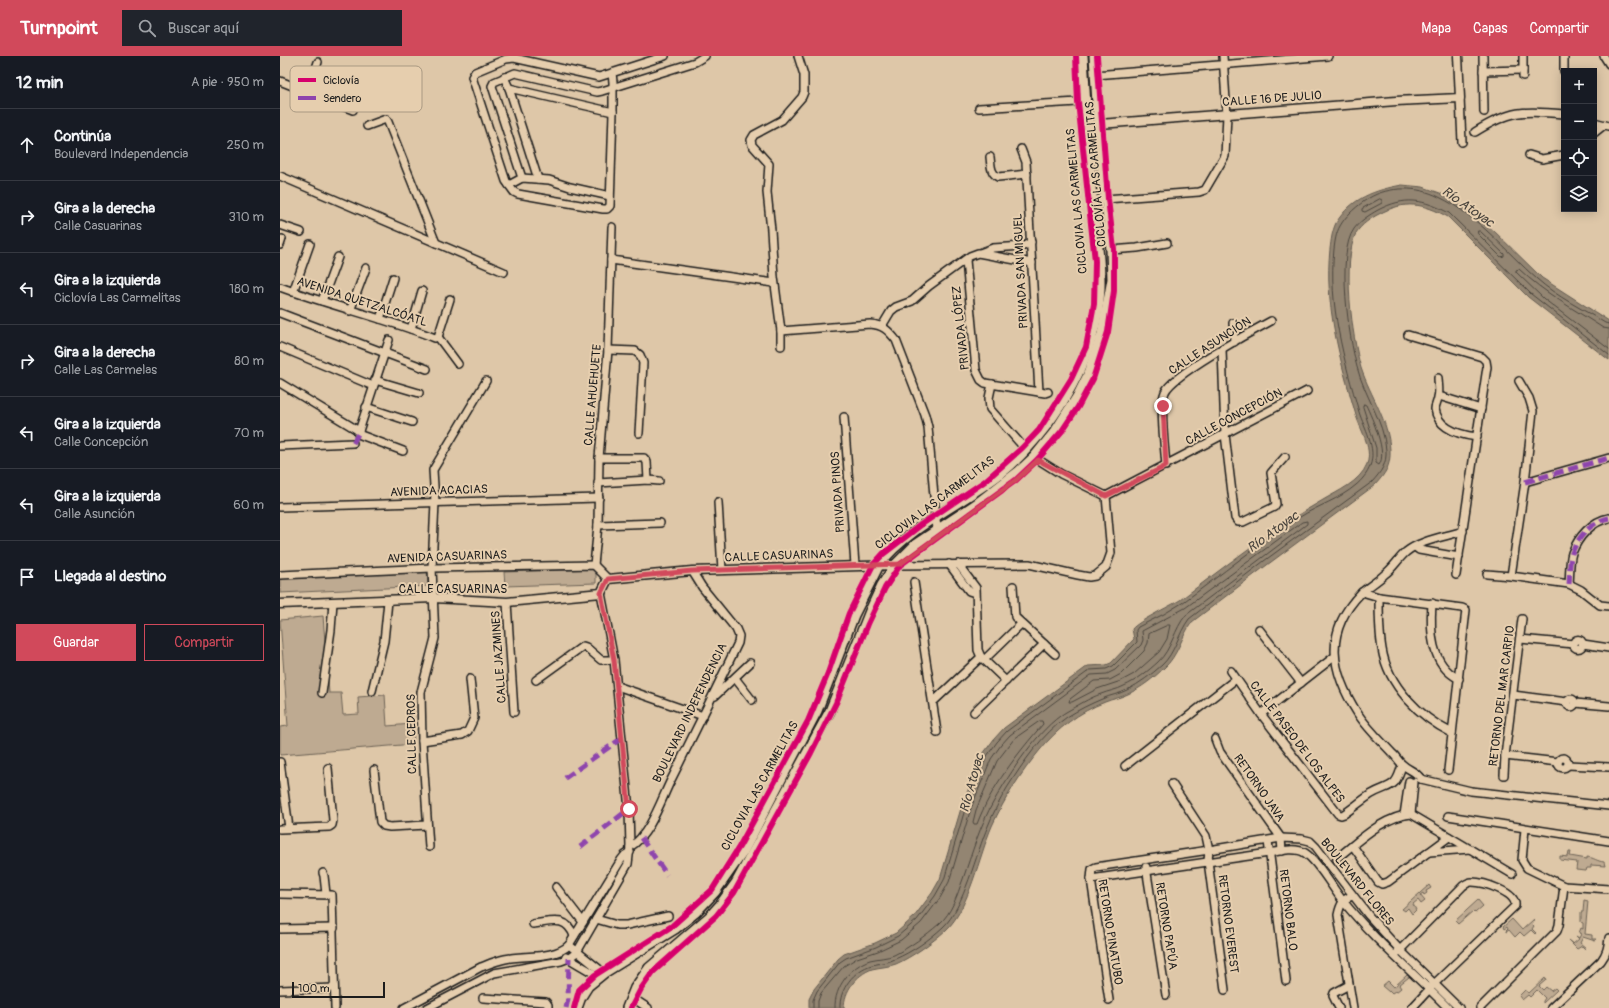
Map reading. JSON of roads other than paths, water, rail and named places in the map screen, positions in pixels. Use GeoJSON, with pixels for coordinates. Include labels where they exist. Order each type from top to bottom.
{"type":"FeatureCollection","features":[{"type":"Feature","properties":{"kind":"main road"},"geometry":{"type":"LineString","coordinates":[[577,1008],[581,997],[588,986],[602,975],[685,922],[706,902],[727,876],[766,810],[817,711],[854,615],[879,565],[904,540],[989,483],[1026,450],[1043,431],[1066,397],[1079,372],[1088,348],[1096,316],[1100,289],[1100,260],[1092,200],[1083,56]]}},
{"type":"Feature","properties":{"kind":"main road"},"geometry":{"type":"LineString","coordinates":[[627,1008],[635,988],[649,968],[687,936],[720,905],[736,883],[835,700],[870,611],[882,585],[895,565],[916,544],[1002,486],[1034,457],[1070,410],[1084,384],[1102,334],[1112,279],[1111,250],[1104,199],[1094,56]]}},
{"type":"Feature","properties":{"kind":"main road"},"geometry":{"type":"LineString","coordinates":[[685,922],[691,926],[691,930],[687,936]]}},
{"type":"Feature","properties":{"kind":"street"},"geometry":{"type":"LineString","coordinates":[[612,73],[613,112],[610,206],[607,209],[518,194],[506,181],[472,77],[475,72],[509,58],[599,76],[665,56]]}},
{"type":"Feature","properties":{"kind":"street"},"geometry":{"type":"LineString","coordinates":[[522,178],[492,86],[494,82],[515,73],[597,92],[695,62],[705,56]]}},
{"type":"Feature","properties":{"kind":"street"},"geometry":{"type":"LineString","coordinates":[[781,346],[781,331],[774,283],[767,192],[769,164],[752,145],[751,140],[754,135],[782,120],[802,97],[804,92],[804,75],[798,56]]}},
{"type":"Feature","properties":{"kind":"street"},"geometry":{"type":"LineString","coordinates":[[1092,200],[1199,192],[1205,190],[1214,172],[1223,161],[1227,149],[1227,115],[1223,56]]}},
{"type":"Feature","properties":{"kind":"street"},"geometry":{"type":"LineString","coordinates":[[1095,75],[1328,56]]}},
{"type":"Feature","properties":{"kind":"street"},"geometry":{"type":"LineString","coordinates":[[1458,56],[1462,142]]}},
{"type":"Feature","properties":{"kind":"street"},"geometry":{"type":"LineString","coordinates":[[1483,56],[1484,112]]}},
{"type":"Feature","properties":{"kind":"street"},"geometry":{"type":"LineString","coordinates":[[1484,71],[1523,73],[1523,56]]}},
{"type":"Feature","properties":{"kind":"street"},"geometry":{"type":"LineString","coordinates":[[1564,56],[1564,68]]}},
{"type":"Feature","properties":{"kind":"street"},"geometry":{"type":"LineString","coordinates":[[1604,56],[1609,64]]}},
{"type":"Feature","properties":{"kind":"street"},"geometry":{"type":"LineString","coordinates":[[317,66],[318,62]]}},
{"type":"Feature","properties":{"kind":"street"},"geometry":{"type":"LineString","coordinates":[[504,77],[509,88],[538,179]]}},
{"type":"Feature","properties":{"kind":"street"},"geometry":{"type":"LineString","coordinates":[[280,81],[290,85]]}},
{"type":"Feature","properties":{"kind":"street"},"geometry":{"type":"LineString","coordinates":[[509,88],[613,112]]}},
{"type":"Feature","properties":{"kind":"street"},"geometry":{"type":"LineString","coordinates":[[979,108],[1078,102],[1085,90]]}},
{"type":"Feature","properties":{"kind":"street","name":"CALLE 16 DE JULIO"},"geometry":{"type":"LineString","coordinates":[[1087,125],[1396,101],[1460,98]]}},
{"type":"Feature","properties":{"kind":"street"},"geometry":{"type":"LineString","coordinates":[[1475,132],[1494,120],[1521,112],[1561,114]]}},
{"type":"Feature","properties":{"kind":"street"},"geometry":{"type":"LineString","coordinates":[[368,126],[383,119],[386,119],[388,122],[436,243]]}},
{"type":"Feature","properties":{"kind":"street"},"geometry":{"type":"LineString","coordinates":[[1597,123],[1607,125]]}},
{"type":"Feature","properties":{"kind":"street"},"geometry":{"type":"LineString","coordinates":[[1597,131],[1607,125]]}},
{"type":"Feature","properties":{"kind":"street","name":"PRIVADA SAN MIGUEL"},"geometry":{"type":"LineString","coordinates":[[1021,149],[1026,162],[1027,174],[1039,392]]}},
{"type":"Feature","properties":{"kind":"street"},"geometry":{"type":"LineString","coordinates":[[1529,155],[1542,159],[1561,156]]}},
{"type":"Feature","properties":{"kind":"street"},"geometry":{"type":"LineString","coordinates":[[990,157],[992,171],[994,175],[998,177],[1027,174]]}},
{"type":"Feature","properties":{"kind":"street"},"geometry":{"type":"LineString","coordinates":[[280,176],[504,272]]}},
{"type":"Feature","properties":{"kind":"street"},"geometry":{"type":"LineString","coordinates":[[509,185],[522,178],[549,180],[570,187],[610,196]]}},
{"type":"Feature","properties":{"kind":"street"},"geometry":{"type":"LineString","coordinates":[[280,225],[301,232]]}},
{"type":"Feature","properties":{"kind":"street","name":"CALLE AHUEHUETE"},"geometry":{"type":"LineString","coordinates":[[594,564],[598,525],[599,458],[608,350],[612,227]]}},
{"type":"Feature","properties":{"kind":"street"},"geometry":{"type":"LineString","coordinates":[[882,326],[891,311],[896,307],[912,300],[970,256],[993,248],[1024,246],[1031,242]]}},
{"type":"Feature","properties":{"kind":"street"},"geometry":{"type":"LineString","coordinates":[[1111,250],[1137,248],[1167,243]]}},
{"type":"Feature","properties":{"kind":"street"},"geometry":{"type":"LineString","coordinates":[[293,292],[310,244]]}},
{"type":"Feature","properties":{"kind":"street"},"geometry":{"type":"LineString","coordinates":[[978,253],[1032,263]]}},
{"type":"Feature","properties":{"kind":"street"},"geometry":{"type":"LineString","coordinates":[[322,301],[338,257]]}},
{"type":"Feature","properties":{"kind":"street"},"geometry":{"type":"LineString","coordinates":[[611,260],[774,283]]}},
{"type":"Feature","properties":{"kind":"street","name":"PRIVADA LÓPEZ"},"geometry":{"type":"LineString","coordinates":[[966,260],[976,370],[981,380],[985,383],[992,384]]}},
{"type":"Feature","properties":{"kind":"street"},"geometry":{"type":"LineString","coordinates":[[350,311],[366,268]]}},
{"type":"Feature","properties":{"kind":"street"},"geometry":{"type":"LineString","coordinates":[[380,319],[393,278]]}},
{"type":"Feature","properties":{"kind":"street","name":"AVENIDA QUETZALCÓATL"},"geometry":{"type":"LineString","coordinates":[[281,289],[380,319],[436,338],[438,337]]}},
{"type":"Feature","properties":{"kind":"street"},"geometry":{"type":"LineString","coordinates":[[411,329],[422,291]]}},
{"type":"Feature","properties":{"kind":"street"},"geometry":{"type":"LineString","coordinates":[[450,299],[438,337],[458,364]]}},
{"type":"Feature","properties":{"kind":"street"},"geometry":{"type":"LineString","coordinates":[[280,313],[427,369]]}},
{"type":"Feature","properties":{"kind":"street","name":"CALLE ASUNCIÓN"},"geometry":{"type":"LineString","coordinates":[[1166,466],[1163,406],[1165,391],[1177,378],[1222,349],[1271,321]]}},
{"type":"Feature","properties":{"kind":"street"},"geometry":{"type":"LineString","coordinates":[[1233,323],[1234,342]]}},
{"type":"Feature","properties":{"kind":"street"},"geometry":{"type":"LineString","coordinates":[[781,331],[870,324],[882,326],[896,340],[925,415],[928,428],[937,530]]}},
{"type":"Feature","properties":{"kind":"street"},"geometry":{"type":"LineString","coordinates":[[1408,335],[1482,357],[1486,361],[1487,367],[1456,575]]}},
{"type":"Feature","properties":{"kind":"street"},"geometry":{"type":"LineString","coordinates":[[358,433],[389,340]]}},
{"type":"Feature","properties":{"kind":"street"},"geometry":{"type":"LineString","coordinates":[[280,347],[374,383],[419,394]]}},
{"type":"Feature","properties":{"kind":"street"},"geometry":{"type":"LineString","coordinates":[[1222,349],[1225,434],[1235,518],[1238,522],[1243,522],[1274,507],[1276,504],[1271,473],[1285,457]]}},
{"type":"Feature","properties":{"kind":"street"},"geometry":{"type":"LineString","coordinates":[[608,350],[635,351],[644,363],[639,433]]}},
{"type":"Feature","properties":{"kind":"street"},"geometry":{"type":"LineString","coordinates":[[1438,378],[1439,396],[1435,409],[1443,423],[1454,433],[1477,437]]}},
{"type":"Feature","properties":{"kind":"street","name":"CALLE CEDROS"},"geometry":{"type":"LineString","coordinates":[[429,847],[422,742],[421,692],[435,638],[432,568],[435,502],[433,470],[486,381]]}},
{"type":"Feature","properties":{"kind":"street"},"geometry":{"type":"LineString","coordinates":[[1511,576],[1525,482],[1533,411],[1529,398],[1519,381]]}},
{"type":"Feature","properties":{"kind":"street"},"geometry":{"type":"LineString","coordinates":[[280,383],[358,433],[403,451]]}},
{"type":"Feature","properties":{"kind":"street"},"geometry":{"type":"LineString","coordinates":[[1026,450],[990,409],[989,398],[992,384],[1039,392],[1048,392]]}},
{"type":"Feature","properties":{"kind":"street","name":"CALLE CONCEPCIÓN"},"geometry":{"type":"LineString","coordinates":[[1106,496],[1307,391]]}},
{"type":"Feature","properties":{"kind":"street"},"geometry":{"type":"LineString","coordinates":[[1439,396],[1481,409]]}},
{"type":"Feature","properties":{"kind":"street"},"geometry":{"type":"LineString","coordinates":[[366,407],[412,422]]}},
{"type":"Feature","properties":{"kind":"street","name":"PRIVADA PINOS"},"geometry":{"type":"LineString","coordinates":[[844,417],[855,565]]}},
{"type":"Feature","properties":{"kind":"street"},"geometry":{"type":"LineString","coordinates":[[280,446],[353,443]]}},
{"type":"Feature","properties":{"kind":"street"},"geometry":{"type":"LineString","coordinates":[[1034,457],[1061,474],[1106,496]]}},
{"type":"Feature","properties":{"kind":"street"},"geometry":{"type":"LineString","coordinates":[[599,458],[644,458],[647,462],[648,480]]}},
{"type":"Feature","properties":{"kind":"street"},"geometry":{"type":"LineString","coordinates":[[1525,482],[1609,458]]}},
{"type":"Feature","properties":{"kind":"street"},"geometry":{"type":"LineString","coordinates":[[598,483],[648,480],[659,481]]}},
{"type":"Feature","properties":{"kind":"street","name":"CALLE CASUARINAS"},"geometry":{"type":"LineString","coordinates":[[608,579],[692,571],[855,565],[949,564],[1029,564],[1089,577],[1095,576],[1106,567],[1111,553],[1106,496]]}},
{"type":"Feature","properties":{"kind":"street","name":"AVENIDA ACACIAS"},"geometry":{"type":"LineString","coordinates":[[280,507],[599,498]]}},
{"type":"Feature","properties":{"kind":"street"},"geometry":{"type":"LineString","coordinates":[[718,502],[722,570]]}},
{"type":"Feature","properties":{"kind":"street"},"geometry":{"type":"LineString","coordinates":[[1569,584],[1572,554],[1580,538],[1591,526],[1603,519],[1609,518]]}},
{"type":"Feature","properties":{"kind":"street"},"geometry":{"type":"LineString","coordinates":[[598,525],[660,523]]}},
{"type":"Feature","properties":{"kind":"street"},"geometry":{"type":"LineString","coordinates":[[1408,815],[1417,772],[1402,765],[1374,736],[1359,715],[1343,688],[1334,657],[1335,641],[1343,619],[1352,604],[1362,592],[1387,573],[1406,552],[1415,547],[1463,531]]}},
{"type":"Feature","properties":{"kind":"street"},"geometry":{"type":"LineString","coordinates":[[1415,547],[1419,550],[1459,557]]}},
{"type":"Feature","properties":{"kind":"street"},"geometry":{"type":"LineString","coordinates":[[594,564],[608,579],[601,593]]}},
{"type":"Feature","properties":{"kind":"street","name":"AVENIDA CASUARINAS"},"geometry":{"type":"LineString","coordinates":[[280,575],[432,568],[594,564]]}},
{"type":"Feature","properties":{"kind":"street"},"geometry":{"type":"LineString","coordinates":[[949,564],[969,591],[975,593]]}},
{"type":"Feature","properties":{"kind":"street"},"geometry":{"type":"LineString","coordinates":[[958,564],[976,588],[977,643],[983,658],[1006,681]]}},
{"type":"Feature","properties":{"kind":"street","name":"BOULEVARD INDEPENDENCIA"},"geometry":{"type":"LineString","coordinates":[[404,1008],[481,967],[519,957],[559,952],[569,945],[621,860],[641,838],[649,825],[712,699],[739,636],[736,629],[702,587],[692,571]]}},
{"type":"Feature","properties":{"kind":"street"},"geometry":{"type":"LineString","coordinates":[[1487,574],[1569,584],[1581,590],[1600,605],[1609,606]]}},
{"type":"Feature","properties":{"kind":"street"},"geometry":{"type":"LineString","coordinates":[[914,582],[937,732]]}},
{"type":"Feature","properties":{"kind":"street"},"geometry":{"type":"LineString","coordinates":[[1013,586],[1014,617],[1055,654]]}},
{"type":"Feature","properties":{"kind":"street"},"geometry":{"type":"LineString","coordinates":[[1362,592],[1379,597],[1432,603],[1466,610],[1448,770]]}},
{"type":"Feature","properties":{"kind":"street","name":"CALLE CASUARINAS"},"geometry":{"type":"LineString","coordinates":[[280,604],[388,601],[434,598],[507,602],[601,593]]}},
{"type":"Feature","properties":{"kind":"street","name":"BOULEVARD INDEPENDENCIA"},"geometry":{"type":"LineString","coordinates":[[426,1008],[494,973],[562,961],[569,958],[576,952],[628,864],[630,849],[630,822],[617,686],[614,660],[601,593]]}},
{"type":"Feature","properties":{"kind":"street"},"geometry":{"type":"LineString","coordinates":[[1379,597],[1382,649],[1390,672],[1401,690],[1413,705],[1439,726],[1452,733]]}},
{"type":"Feature","properties":{"kind":"street"},"geometry":{"type":"LineString","coordinates":[[372,691],[384,641],[388,601]]}},
{"type":"Feature","properties":{"kind":"street"},"geometry":{"type":"LineString","coordinates":[[322,693],[331,630],[332,602]]}},
{"type":"Feature","properties":{"kind":"street","name":"CALLE JAZMINES"},"geometry":{"type":"LineString","coordinates":[[507,602],[514,712]]}},
{"type":"Feature","properties":{"kind":"street"},"geometry":{"type":"LineString","coordinates":[[1432,603],[1431,626],[1434,649],[1448,672],[1459,679]]}},
{"type":"Feature","properties":{"kind":"street","name":"RETORNO DEL MAR CARPIO"},"geometry":{"type":"LineString","coordinates":[[1504,775],[1522,619]]}},
{"type":"Feature","properties":{"kind":"street"},"geometry":{"type":"LineString","coordinates":[[933,702],[1021,624]]}},
{"type":"Feature","properties":{"kind":"street"},"geometry":{"type":"LineString","coordinates":[[1259,629],[1301,683]]}},
{"type":"Feature","properties":{"kind":"street"},"geometry":{"type":"LineString","coordinates":[[1520,639],[1574,644],[1575,647],[1578,648],[1583,644],[1609,648]]}},
{"type":"Feature","properties":{"kind":"street"},"geometry":{"type":"LineString","coordinates":[[974,712],[1044,644]]}},
{"type":"Feature","properties":{"kind":"street"},"geometry":{"type":"LineString","coordinates":[[536,680],[583,646],[601,660],[614,660]]}},
{"type":"Feature","properties":{"kind":"street"},"geometry":{"type":"LineString","coordinates":[[1261,714],[1334,657]]}},
{"type":"Feature","properties":{"kind":"street"},"geometry":{"type":"LineString","coordinates":[[712,699],[750,663]]}},
{"type":"Feature","properties":{"kind":"street","name":"CALLE PASEO DE LOS ALPES"},"geometry":{"type":"LineString","coordinates":[[1231,671],[1261,714],[1338,814],[1344,814],[1372,794],[1390,787],[1398,778]]}},
{"type":"Feature","properties":{"kind":"street"},"geometry":{"type":"LineString","coordinates":[[735,678],[752,700]]}},
{"type":"Feature","properties":{"kind":"street"},"geometry":{"type":"LineString","coordinates":[[422,742],[462,735],[468,730],[474,718],[470,679]]}},
{"type":"Feature","properties":{"kind":"street"},"geometry":{"type":"LineString","coordinates":[[1125,766],[1236,679]]}},
{"type":"Feature","properties":{"kind":"street"},"geometry":{"type":"LineString","coordinates":[[617,686],[703,716]]}},
{"type":"Feature","properties":{"kind":"street"},"geometry":{"type":"LineString","coordinates":[[1513,695],[1568,702],[1568,705],[1571,707],[1575,703],[1609,706]]}},
{"type":"Feature","properties":{"kind":"street","name":"RETORNO JAVA"},"geometry":{"type":"LineString","coordinates":[[1215,739],[1220,752],[1281,838],[1282,851]]}},
{"type":"Feature","properties":{"kind":"street"},"geometry":{"type":"LineString","coordinates":[[1505,756],[1558,762],[1558,766],[1563,768],[1568,765],[1609,767]]}},
{"type":"Feature","properties":{"kind":"street"},"geometry":{"type":"LineString","coordinates":[[280,762],[289,828]]}},
{"type":"Feature","properties":{"kind":"street"},"geometry":{"type":"LineString","coordinates":[[1402,765],[1398,778],[1415,780],[1471,792],[1609,805]]}},
{"type":"Feature","properties":{"kind":"street"},"geometry":{"type":"LineString","coordinates":[[280,829],[329,827],[332,824],[333,820],[328,768]]}},
{"type":"Feature","properties":{"kind":"street"},"geometry":{"type":"LineString","coordinates":[[374,770],[380,822],[384,826],[390,827],[427,826]]}},
{"type":"Feature","properties":{"kind":"street"},"geometry":{"type":"LineString","coordinates":[[1172,784],[1206,836],[1209,850]]}},
{"type":"Feature","properties":{"kind":"street"},"geometry":{"type":"LineString","coordinates":[[1337,858],[1385,822],[1408,815],[1512,874]]}},
{"type":"Feature","properties":{"kind":"street"},"geometry":{"type":"LineString","coordinates":[[1448,816],[1609,841]]}},
{"type":"Feature","properties":{"kind":"street"},"geometry":{"type":"LineString","coordinates":[[1525,829],[1522,860],[1527,868],[1564,886],[1609,889]]}},
{"type":"Feature","properties":{"kind":"street"},"geometry":{"type":"LineString","coordinates":[[1353,846],[1378,882],[1382,884],[1388,882],[1449,837]]}},
{"type":"Feature","properties":{"kind":"street","name":"BOULEVARD FLORES"},"geometry":{"type":"LineString","coordinates":[[1092,869],[1096,867],[1281,838],[1302,838],[1310,841],[1353,896],[1432,986],[1448,1008]]}},
{"type":"Feature","properties":{"kind":"street","name":"RETORNO BALO"},"geometry":{"type":"LineString","coordinates":[[1268,841],[1286,981]]}},
{"type":"Feature","properties":{"kind":"street"},"geometry":{"type":"LineString","coordinates":[[1429,852],[1470,849]]}},
{"type":"Feature","properties":{"kind":"street","name":"RETORNO EVEREST"},"geometry":{"type":"LineString","coordinates":[[1209,850],[1208,861],[1225,990]]}},
{"type":"Feature","properties":{"kind":"street","name":"BOULEVARD FLORES"},"geometry":{"type":"LineString","coordinates":[[1090,879],[1269,852],[1299,850],[1306,853],[1315,862],[1343,901],[1394,956],[1459,1008]]}},
{"type":"Feature","properties":{"kind":"street"},"geometry":{"type":"LineString","coordinates":[[1315,862],[1322,856]]}},
{"type":"Feature","properties":{"kind":"street","name":"RETORNO PAPÚA"},"geometry":{"type":"LineString","coordinates":[[1146,860],[1166,995]]}},
{"type":"Feature","properties":{"kind":"street","name":"RETORNO PINATUBO"},"geometry":{"type":"LineString","coordinates":[[1092,869],[1090,879],[1109,1000]]}},
{"type":"Feature","properties":{"kind":"street"},"geometry":{"type":"LineString","coordinates":[[323,873],[329,895],[334,928],[335,1008]]}},
{"type":"Feature","properties":{"kind":"street"},"geometry":{"type":"LineString","coordinates":[[1394,956],[1463,886],[1468,883],[1473,882],[1499,889],[1513,898],[1515,902],[1514,906],[1432,986],[1412,1008]]}},
{"type":"Feature","properties":{"kind":"street"},"geometry":{"type":"LineString","coordinates":[[1480,1008],[1557,931],[1564,886]]}},
{"type":"Feature","properties":{"kind":"street"},"geometry":{"type":"LineString","coordinates":[[556,887],[583,922]]}},
{"type":"Feature","properties":{"kind":"street"},"geometry":{"type":"LineString","coordinates":[[280,894],[329,895]]}},
{"type":"Feature","properties":{"kind":"street"},"geometry":{"type":"LineString","coordinates":[[1353,896],[1348,897],[1343,901],[1338,915],[1353,1008]]}},
{"type":"Feature","properties":{"kind":"street"},"geometry":{"type":"LineString","coordinates":[[596,919],[617,925],[627,925],[668,916]]}},
{"type":"Feature","properties":{"kind":"street"},"geometry":{"type":"LineString","coordinates":[[533,924],[565,923],[572,930],[574,936]]}},
{"type":"Feature","properties":{"kind":"street"},"geometry":{"type":"LineString","coordinates":[[280,929],[334,928]]}},
{"type":"Feature","properties":{"kind":"street"},"geometry":{"type":"LineString","coordinates":[[1552,1008],[1601,961],[1608,948],[1609,938]]}},
{"type":"Feature","properties":{"kind":"street"},"geometry":{"type":"LineString","coordinates":[[569,945],[602,975]]}},
{"type":"Feature","properties":{"kind":"street"},"geometry":{"type":"LineString","coordinates":[[559,952],[602,975]]}},
{"type":"Feature","properties":{"kind":"street"},"geometry":{"type":"LineString","coordinates":[[1339,1008],[1333,996],[1334,993],[1349,985]]}},
{"type":"Feature","properties":{"kind":"street"},"geometry":{"type":"LineString","coordinates":[[280,990],[334,988]]}},
{"type":"Feature","properties":{"kind":"street"},"geometry":{"type":"LineString","coordinates":[[631,997],[648,1008]]}},
{"type":"Feature","properties":{"kind":"street"},"geometry":{"type":"LineString","coordinates":[[483,998],[546,1002],[548,1008]]}},
{"type":"Feature","properties":{"kind":"water","name":"Río Atoyac"},"geometry":{"type":"Polygon","coordinates":[[[1402,185],[1423,187],[1440,193],[1460,205],[1490,227],[1542,278],[1609,321],[1609,360],[1528,297],[1448,217],[1422,206],[1406,205],[1388,210],[1366,222],[1356,233],[1352,246],[1349,280],[1350,300],[1354,338],[1361,368],[1383,418],[1389,439],[1390,456],[1387,469],[1382,477],[1375,485],[1192,622],[1173,658],[1152,679],[1133,692],[1095,706],[1077,716],[1061,728],[1047,742],[1007,796],[987,838],[967,896],[954,921],[946,930],[922,949],[902,961],[893,965],[872,969],[861,975],[852,984],[846,996],[844,1008],[809,1008],[809,999],[814,989],[838,959],[844,954],[875,943],[896,933],[914,917],[932,893],[940,879],[962,805],[983,754],[1004,728],[1088,666],[1106,665],[1111,663],[1134,639],[1132,629],[1135,626],[1180,600],[1268,535],[1354,481],[1364,470],[1368,458],[1367,444],[1357,418],[1344,372],[1331,311],[1329,290],[1330,249],[1336,223],[1349,207],[1364,196],[1402,185]]]}}]}
